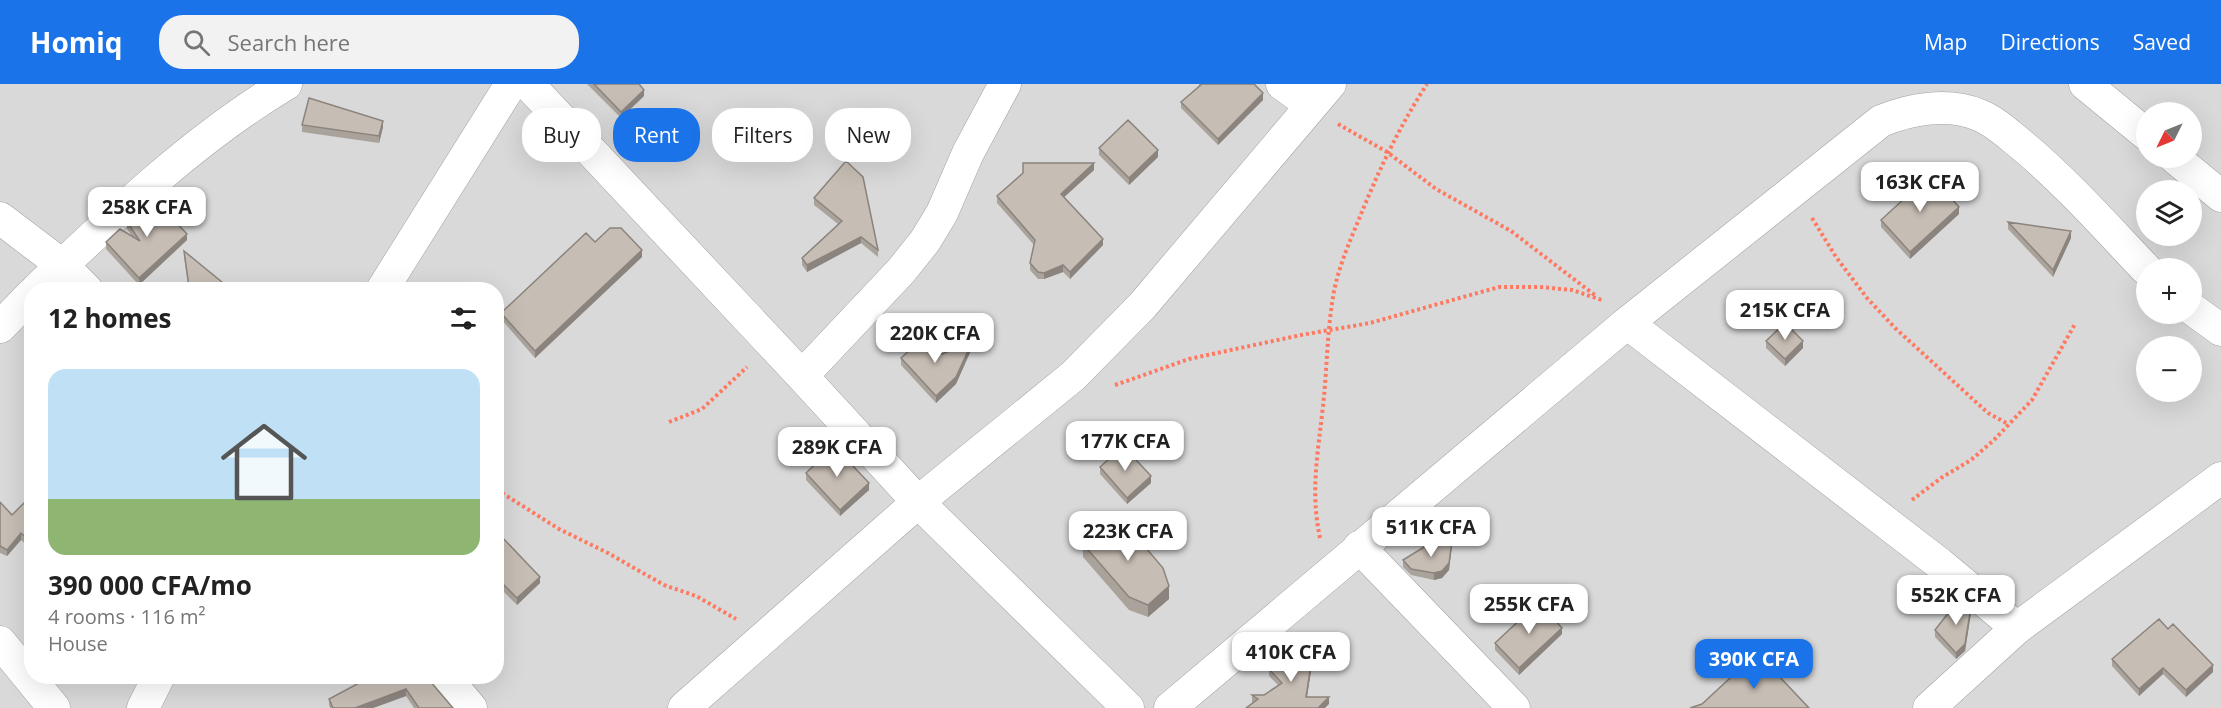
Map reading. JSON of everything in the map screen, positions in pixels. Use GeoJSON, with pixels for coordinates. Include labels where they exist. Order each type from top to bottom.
{"type":"FeatureCollection","features":[{"type":"Feature","properties":{"kind":"street"},"geometry":{"type":"LineString","coordinates":[[44,282],[180,159],[286,84]]}},
{"type":"Feature","properties":{"kind":"street"},"geometry":{"type":"LineString","coordinates":[[387,282],[511,84]]}},
{"type":"Feature","properties":{"kind":"street"},"geometry":{"type":"LineString","coordinates":[[528,84],[918,502],[1128,708]]}},
{"type":"Feature","properties":{"kind":"street"},"geometry":{"type":"LineString","coordinates":[[802,376],[901,271],[925,241],[942,213],[968,153],[1005,84]]}},
{"type":"Feature","properties":{"kind":"street"},"geometry":{"type":"LineString","coordinates":[[684,708],[918,502],[1073,376],[1142,306],[1320,95],[1282,84]]}},
{"type":"Feature","properties":{"kind":"street"},"geometry":{"type":"LineString","coordinates":[[2085,84],[2136,126]]}},
{"type":"Feature","properties":{"kind":"street"},"geometry":{"type":"LineString","coordinates":[[1170,708],[1627,323],[1881,121],[1903,112],[1950,108],[1977,114],[1996,124],[2054,172],[2136,258]]}},
{"type":"Feature","properties":{"kind":"street"},"geometry":{"type":"LineString","coordinates":[[2187,168],[2221,196]]}},
{"type":"Feature","properties":{"kind":"street"},"geometry":{"type":"LineString","coordinates":[[0,218],[62,265],[79,282]]}},
{"type":"Feature","properties":{"kind":"street"},"geometry":{"type":"LineString","coordinates":[[0,327],[24,302]]}},
{"type":"Feature","properties":{"kind":"street"},"geometry":{"type":"LineString","coordinates":[[2202,316],[2221,330]]}},
{"type":"Feature","properties":{"kind":"street"},"geometry":{"type":"LineString","coordinates":[[1627,323],[1886,521],[2017,628]]}},
{"type":"Feature","properties":{"kind":"street"},"geometry":{"type":"LineString","coordinates":[[1929,708],[2017,628],[2221,478]]}},
{"type":"Feature","properties":{"kind":"street"},"geometry":{"type":"LineString","coordinates":[[1359,547],[1514,708]]}},
{"type":"Feature","properties":{"kind":"street"},"geometry":{"type":"LineString","coordinates":[[0,642],[24,671]]}},
{"type":"Feature","properties":{"kind":"street"},"geometry":{"type":"LineString","coordinates":[[34,684],[54,708]]}},
{"type":"Feature","properties":{"kind":"street"},"geometry":{"type":"LineString","coordinates":[[142,708],[155,684]]}},
{"type":"Feature","properties":{"kind":"street"},"geometry":{"type":"LineString","coordinates":[[451,684],[471,708]]}},
{"type":"Feature","properties":{"kind":"path"},"geometry":{"type":"LineString","coordinates":[[1327,574],[1317,525],[1314,474],[1333,294],[1350,241],[1387,152],[1427,84]]}},
{"type":"Feature","properties":{"kind":"path"},"geometry":{"type":"LineString","coordinates":[[1320,95],[1349,132],[1387,152],[1437,189],[1511,231],[1599,298],[1627,323]]}},
{"type":"Feature","properties":{"kind":"path"},"geometry":{"type":"LineString","coordinates":[[1794,189],[1836,257],[1867,298],[1930,361],[1988,413],[2008,424]]}},
{"type":"Feature","properties":{"kind":"path"},"geometry":{"type":"LineString","coordinates":[[1108,389],[1117,383],[1189,359],[1370,323],[1499,287],[1540,286],[1572,290],[1599,298]]}},
{"type":"Feature","properties":{"kind":"path"},"geometry":{"type":"LineString","coordinates":[[1886,521],[1941,478],[1971,460],[2032,400],[2074,324]]}},
{"type":"Feature","properties":{"kind":"path"},"geometry":{"type":"LineString","coordinates":[[669,422],[702,409],[772,344]]}},
{"type":"Feature","properties":{"kind":"path"},"geometry":{"type":"LineString","coordinates":[[504,494],[559,529],[606,552],[664,585],[696,596],[724,611],[764,638]]}},
{"type":"Feature","properties":{"kind":"shaded area"},"geometry":{"type":"Polygon","coordinates":[[[0,84],[2221,84],[2221,708],[0,708],[0,84]]]}},
{"type":"Feature","properties":{"kind":"building"},"geometry":{"type":"Polygon","coordinates":[[[594,84],[639,84],[644,90],[625,108],[617,108],[594,84]]]}},
{"type":"Feature","properties":{"kind":"building"},"geometry":{"type":"Polygon","coordinates":[[[1202,84],[1254,84],[1263,93],[1218,139],[1181,102],[1202,84]]]}},
{"type":"Feature","properties":{"kind":"building"},"geometry":{"type":"Polygon","coordinates":[[[309,98],[383,121],[379,136],[302,125],[309,98]]]}},
{"type":"Feature","properties":{"kind":"building"},"geometry":{"type":"Polygon","coordinates":[[[1128,120],[1158,150],[1129,178],[1099,148],[1128,120]]]}},
{"type":"Feature","properties":{"kind":"building"},"geometry":{"type":"Polygon","coordinates":[[[847,162],[863,177],[878,250],[861,237],[807,265],[802,258],[842,221],[814,198],[847,162]]]}},
{"type":"Feature","properties":{"kind":"building"},"geometry":{"type":"Polygon","coordinates":[[[1023,163],[1094,163],[1061,194],[1103,239],[1070,272],[1063,265],[1044,273],[1038,272],[1030,263],[1035,240],[997,196],[1023,173],[1023,163]]]}},
{"type":"Feature","properties":{"kind":"building"},"geometry":{"type":"Polygon","coordinates":[[[1930,175],[1959,207],[1910,252],[1881,220],[1930,175]]]}},
{"type":"Feature","properties":{"kind":"building"},"geometry":{"type":"Polygon","coordinates":[[[154,199],[187,234],[139,278],[106,242],[120,229],[140,241],[127,222],[154,199]]]}},
{"type":"Feature","properties":{"kind":"building"},"geometry":{"type":"Polygon","coordinates":[[[2008,222],[2071,231],[2053,270],[2008,222]]]}},
{"type":"Feature","properties":{"kind":"building"},"geometry":{"type":"Polygon","coordinates":[[[610,228],[621,228],[642,250],[535,351],[504,316],[504,310],[586,233],[595,242],[610,228]]]}},
{"type":"Feature","properties":{"kind":"building"},"geometry":{"type":"Polygon","coordinates":[[[184,251],[222,282],[188,282],[184,251]]]}},
{"type":"Feature","properties":{"kind":"building"},"geometry":{"type":"Polygon","coordinates":[[[1785,323],[1803,341],[1785,359],[1766,341],[1785,323]]]}},
{"type":"Feature","properties":{"kind":"building"},"geometry":{"type":"Polygon","coordinates":[[[925,336],[942,354],[972,342],[956,377],[936,396],[901,358],[925,336]]]}},
{"type":"Feature","properties":{"kind":"building"},"geometry":{"type":"Polygon","coordinates":[[[834,446],[869,483],[840,510],[806,473],[834,446]]]}},
{"type":"Feature","properties":{"kind":"building"},"geometry":{"type":"Polygon","coordinates":[[[1123,446],[1151,476],[1127,498],[1100,467],[1123,446]]]}},
{"type":"Feature","properties":{"kind":"building"},"geometry":{"type":"Polygon","coordinates":[[[0,502],[12,515],[24,503],[24,536],[21,533],[7,550],[0,546],[0,502]]]}},
{"type":"Feature","properties":{"kind":"building"},"geometry":{"type":"Polygon","coordinates":[[[1118,515],[1163,568],[1169,586],[1148,605],[1129,597],[1083,544],[1118,515]]]}},
{"type":"Feature","properties":{"kind":"building"},"geometry":{"type":"Polygon","coordinates":[[[504,539],[540,577],[517,598],[504,585],[504,539]]]}},
{"type":"Feature","properties":{"kind":"building"},"geometry":{"type":"Polygon","coordinates":[[[1452,541],[1449,563],[1442,571],[1434,573],[1411,569],[1403,560],[1429,544],[1452,541]]]}},
{"type":"Feature","properties":{"kind":"building"},"geometry":{"type":"Polygon","coordinates":[[[1960,598],[1971,606],[1965,644],[1956,653],[1935,630],[1960,598]]]}},
{"type":"Feature","properties":{"kind":"building"},"geometry":{"type":"Polygon","coordinates":[[[1539,602],[1562,628],[1519,668],[1495,643],[1539,602]]]}},
{"type":"Feature","properties":{"kind":"building"},"geometry":{"type":"Polygon","coordinates":[[[2159,619],[2168,629],[2173,624],[2213,665],[2186,690],[2163,668],[2139,689],[2112,659],[2159,619]]]}},
{"type":"Feature","properties":{"kind":"building"},"geometry":{"type":"Polygon","coordinates":[[[1315,638],[1306,697],[1329,697],[1318,708],[1246,708],[1258,699],[1252,695],[1264,695],[1282,683],[1269,669],[1315,638]]]}},
{"type":"Feature","properties":{"kind":"building"},"geometry":{"type":"Polygon","coordinates":[[[1757,653],[1809,708],[1690,708],[1702,704],[1757,653]]]}},
{"type":"Feature","properties":{"kind":"building"},"geometry":{"type":"Polygon","coordinates":[[[357,684],[433,684],[453,708],[419,708],[406,689],[355,708],[333,708],[329,699],[357,684]]]}}]}
